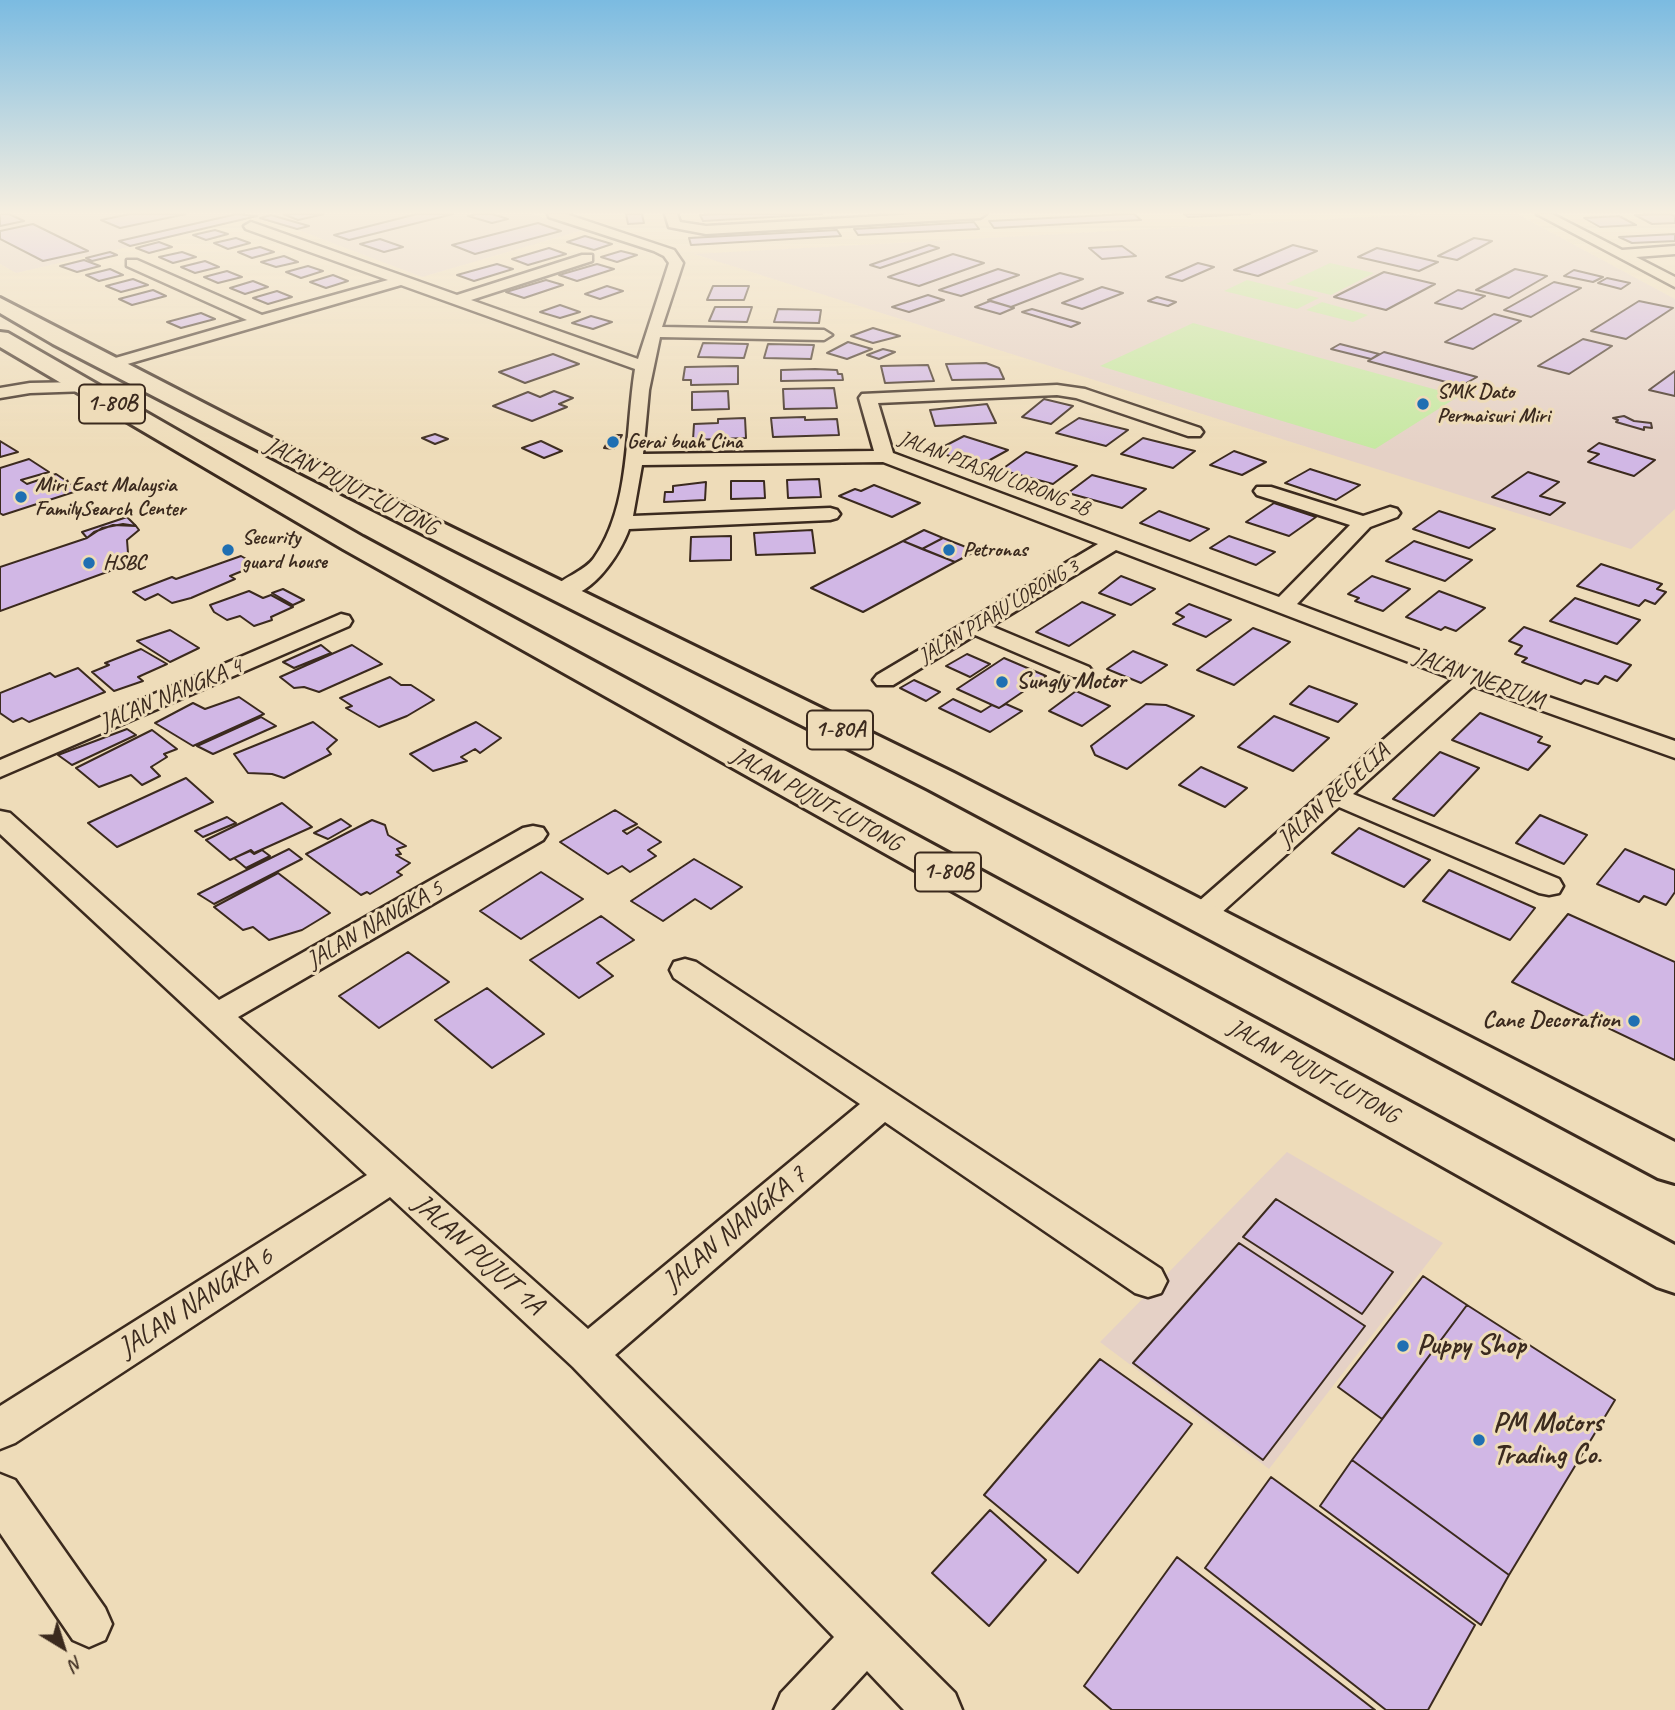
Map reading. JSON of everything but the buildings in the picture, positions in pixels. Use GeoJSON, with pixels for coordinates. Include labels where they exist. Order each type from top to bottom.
{"type":"FeatureCollection","features":[{"type":"Feature","properties":{"kind":"highway"},"geometry":{"type":"LineString","coordinates":[[11,294],[34,308],[76,346]]}},
{"type":"Feature","properties":{"kind":"highway","name":"JALAN PUJUT-LUTONG"},"geometry":{"type":"LineString","coordinates":[[0,304],[76,346],[97,376],[426,584],[1675,1271]]}},
{"type":"Feature","properties":{"kind":"highway","name":"JALAN PUJUT-LUTONG"},"geometry":{"type":"LineString","coordinates":[[0,338],[37,360],[97,376],[316,470],[562,591],[941,780],[1675,1164]]}},
{"type":"Feature","properties":{"kind":"street"},"geometry":{"type":"LineString","coordinates":[[202,294],[260,320]]}},
{"type":"Feature","properties":{"kind":"street"},"geometry":{"type":"LineString","coordinates":[[0,393],[97,376],[260,320],[353,294]]}},
{"type":"Feature","properties":{"kind":"street"},"geometry":{"type":"LineString","coordinates":[[443,294],[644,368]]}},
{"type":"Feature","properties":{"kind":"street"},"geometry":{"type":"LineString","coordinates":[[458,299],[474,294]]}},
{"type":"Feature","properties":{"kind":"street"},"geometry":{"type":"LineString","coordinates":[[562,591],[584,579],[603,560],[620,523],[633,460],[644,368],[666,294]]}},
{"type":"Feature","properties":{"kind":"street"},"geometry":{"type":"LineString","coordinates":[[653,332],[824,335]]}},
{"type":"Feature","properties":{"kind":"street"},"geometry":{"type":"LineString","coordinates":[[0,387],[37,360]]}},
{"type":"Feature","properties":{"kind":"street"},"geometry":{"type":"LineString","coordinates":[[885,456],[863,391],[1057,390],[1079,393],[1194,432]]}},
{"type":"Feature","properties":{"kind":"street","name":"JALAN PIASAU LORONG 2B"},"geometry":{"type":"LineString","coordinates":[[633,460],[885,456],[1112,544],[1283,606]]}},
{"type":"Feature","properties":{"kind":"street"},"geometry":{"type":"LineString","coordinates":[[1264,491],[1363,523]]}},
{"type":"Feature","properties":{"kind":"street"},"geometry":{"type":"LineString","coordinates":[[1283,606],[1363,523],[1390,513]]}},
{"type":"Feature","properties":{"kind":"street"},"geometry":{"type":"LineString","coordinates":[[620,523],[830,514]]}},
{"type":"Feature","properties":{"kind":"street","name":"JALAN PIAAU LORONG 3"},"geometry":{"type":"LineString","coordinates":[[885,680],[1112,544]]}},
{"type":"Feature","properties":{"kind":"street","name":"JALAN NERIUM"},"geometry":{"type":"LineString","coordinates":[[1283,606],[1469,677],[1675,750]]}},
{"type":"Feature","properties":{"kind":"street","name":"JALAN NANGKA 4"},"geometry":{"type":"LineString","coordinates":[[0,769],[341,621]]}},
{"type":"Feature","properties":{"kind":"street"},"geometry":{"type":"LineString","coordinates":[[975,627],[1081,672]]}},
{"type":"Feature","properties":{"kind":"street","name":"JALAN REGELIA"},"geometry":{"type":"LineString","coordinates":[[1200,916],[1469,677]]}},
{"type":"Feature","properties":{"kind":"street"},"geometry":{"type":"LineString","coordinates":[[1335,796],[1549,886]]}},
{"type":"Feature","properties":{"kind":"street","name":"JALAN PUJUT 1A"},"geometry":{"type":"LineString","coordinates":[[0,819],[587,1354],[939,1710]]}},
{"type":"Feature","properties":{"kind":"street","name":"JALAN NANGKA 5"},"geometry":{"type":"LineString","coordinates":[[217,1015],[533,834]]}},
{"type":"Feature","properties":{"kind":"street"},"geometry":{"type":"LineString","coordinates":[[685,970],[1148,1281]]}},
{"type":"Feature","properties":{"kind":"street","name":"JALAN NANGKA 7"},"geometry":{"type":"LineString","coordinates":[[587,1354],[883,1104]]}},
{"type":"Feature","properties":{"kind":"street","name":"JALAN NANGKA 6"},"geometry":{"type":"LineString","coordinates":[[0,1429],[393,1177]]}},
{"type":"Feature","properties":{"kind":"street"},"geometry":{"type":"LineString","coordinates":[[0,1495],[89,1624]]}},
{"type":"Feature","properties":{"kind":"street"},"geometry":{"type":"LineString","coordinates":[[798,1710],[865,1638]]}},
{"type":"Feature","properties":{"kind":"shaded area","name":"SMK Dato Permaisuri Miri"},"geometry":{"type":"Polygon","coordinates":[[[820,294],[1665,294],[1675,299],[1675,509],[1631,549],[820,294]]]}},
{"type":"Feature","properties":{"kind":"shaded area"},"geometry":{"type":"Polygon","coordinates":[[[1287,1152],[1443,1243],[1269,1469],[1100,1342],[1287,1152]]]}},
{"type":"Feature","properties":{"kind":"green space"},"geometry":{"type":"Polygon","coordinates":[[[1235,294],[1302,294],[1319,298],[1297,309],[1235,294]]]}},
{"type":"Feature","properties":{"kind":"green space"},"geometry":{"type":"Polygon","coordinates":[[[1322,302],[1368,315],[1353,322],[1306,310],[1322,302]]]}},
{"type":"Feature","properties":{"kind":"green space"},"geometry":{"type":"Polygon","coordinates":[[[1193,323],[1459,396],[1375,449],[1100,366],[1193,323]]]}},
{"type":"Feature","properties":{"kind":"place","name":"SMK Dato Permaisuri Miri"},"geometry":{"type":"Point","coordinates":[1423,404]}},
{"type":"Feature","properties":{"kind":"place","name":"Gerai buah Cina"},"geometry":{"type":"Point","coordinates":[613,442]}},
{"type":"Feature","properties":{"kind":"place","name":"Miri East Malaysia FamilySearch Center"},"geometry":{"type":"Point","coordinates":[21,497]}},
{"type":"Feature","properties":{"kind":"place","name":"Security guard house"},"geometry":{"type":"Point","coordinates":[228,550]}},
{"type":"Feature","properties":{"kind":"place","name":"Petronas"},"geometry":{"type":"Point","coordinates":[949,550]}},
{"type":"Feature","properties":{"kind":"place","name":"HSBC"},"geometry":{"type":"Point","coordinates":[89,563]}},
{"type":"Feature","properties":{"kind":"place","name":"Sungly Motor"},"geometry":{"type":"Point","coordinates":[1002,682]}},
{"type":"Feature","properties":{"kind":"place","name":"Cane Decoration"},"geometry":{"type":"Point","coordinates":[1634,1021]}},
{"type":"Feature","properties":{"kind":"place","name":"Puppy Shop"},"geometry":{"type":"Point","coordinates":[1403,1346]}},
{"type":"Feature","properties":{"kind":"place","name":"PM Motors Trading Co."},"geometry":{"type":"Point","coordinates":[1479,1440]}}]}
